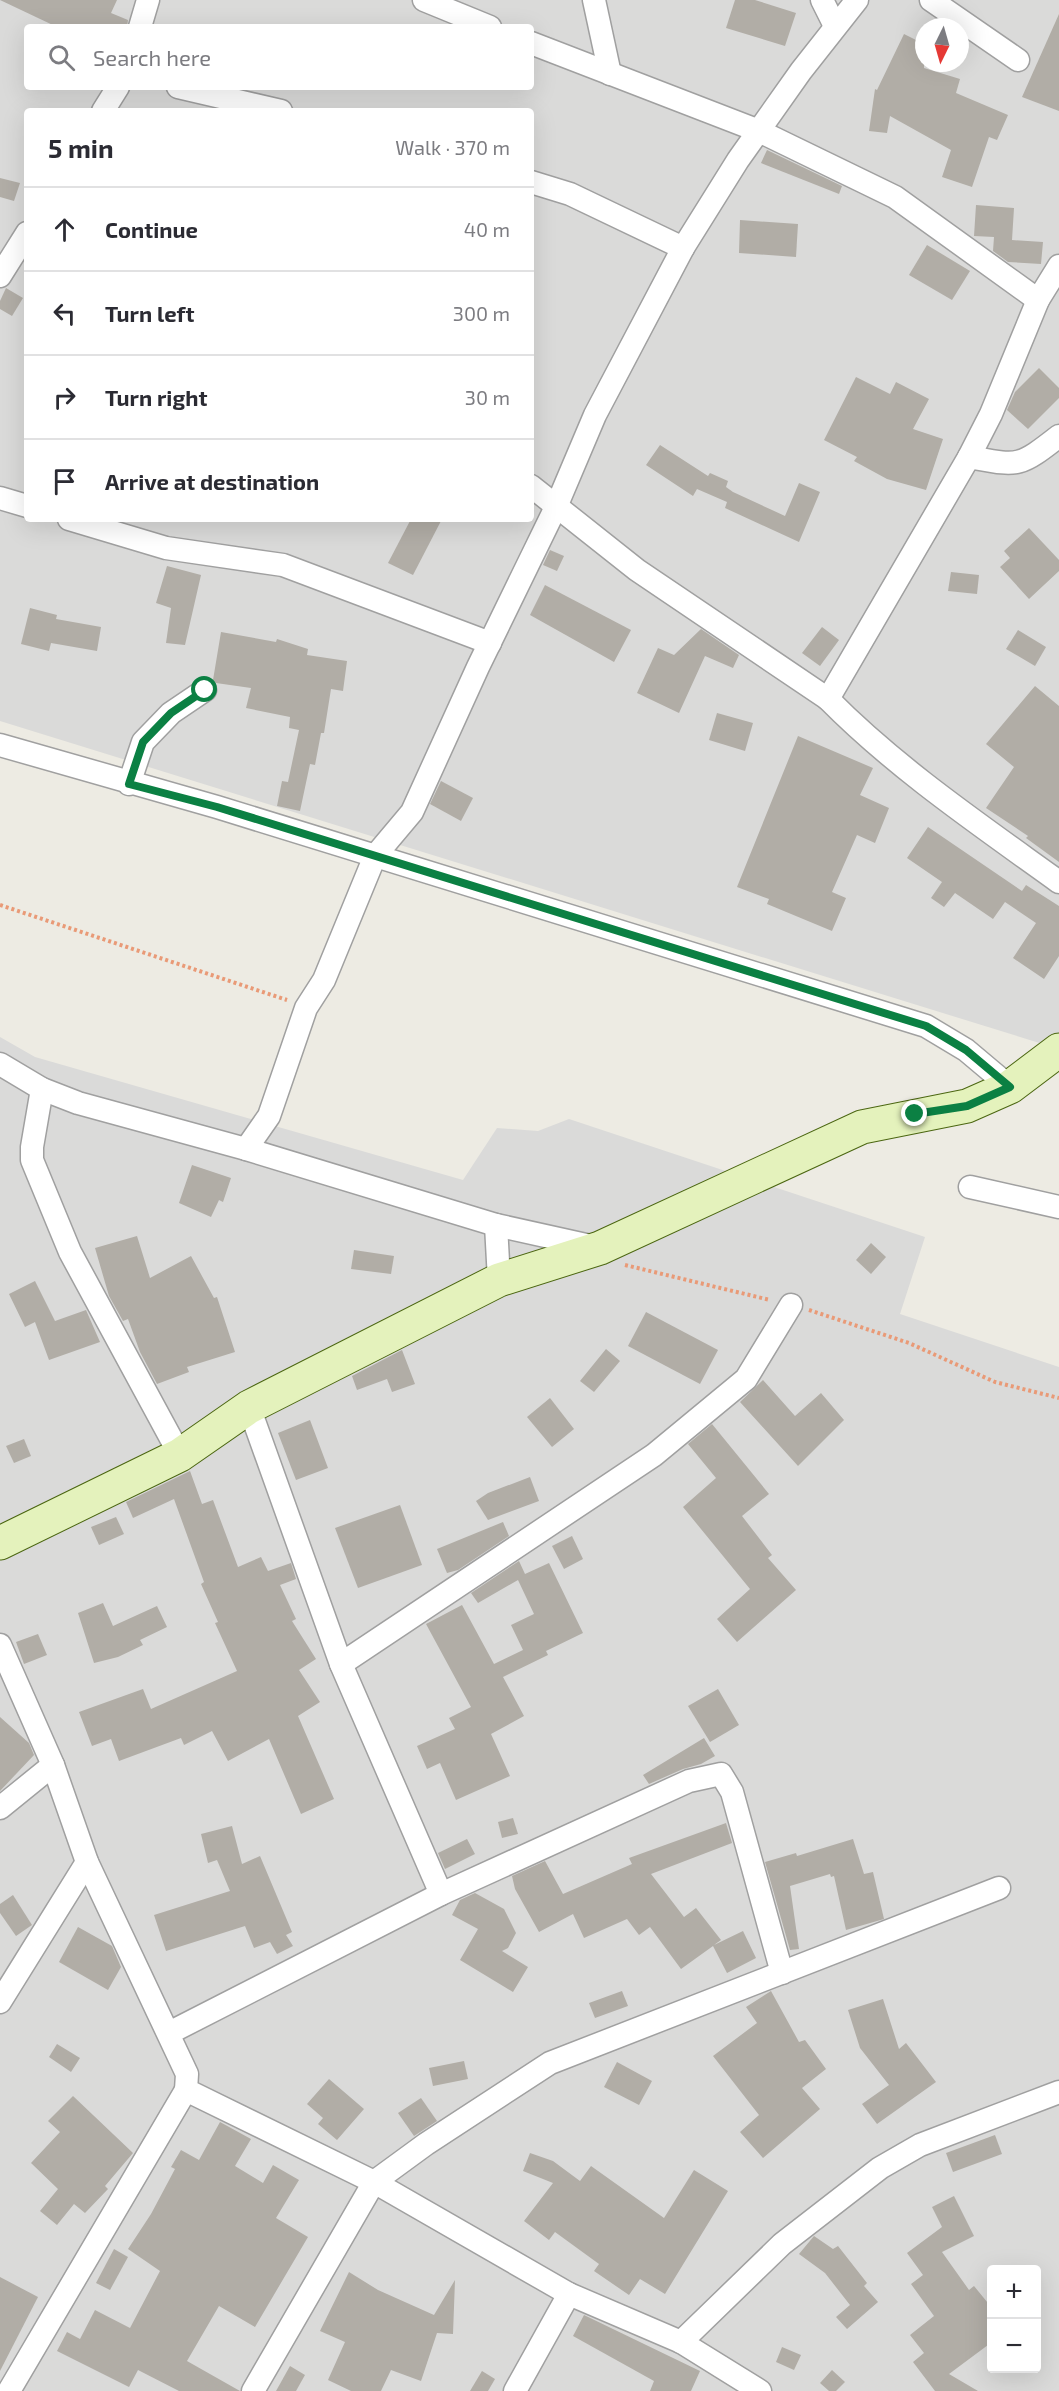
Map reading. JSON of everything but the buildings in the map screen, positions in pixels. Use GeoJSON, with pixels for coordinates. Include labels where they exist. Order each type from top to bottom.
{"type":"FeatureCollection","features":[{"type":"Feature","properties":{"kind":"street"},"geometry":{"type":"LineString","coordinates":[[141,24],[148,0]]}},
{"type":"Feature","properties":{"kind":"street"},"geometry":{"type":"LineString","coordinates":[[424,0],[483,24]]}},
{"type":"Feature","properties":{"kind":"street"},"geometry":{"type":"LineString","coordinates":[[594,0],[610,74]]}},
{"type":"Feature","properties":{"kind":"street"},"geometry":{"type":"LineString","coordinates":[[822,0],[835,26]]}},
{"type":"Feature","properties":{"kind":"street"},"geometry":{"type":"LineString","coordinates":[[246,1149],[269,1116],[306,1008],[324,980],[375,856],[412,812],[556,507],[595,415],[683,248],[759,131],[835,26],[857,0]]}},
{"type":"Feature","properties":{"kind":"street"},"geometry":{"type":"LineString","coordinates":[[931,0],[1018,60]]}},
{"type":"Feature","properties":{"kind":"street"},"geometry":{"type":"LineString","coordinates":[[534,44],[759,131],[895,197],[1038,300]]}},
{"type":"Feature","properties":{"kind":"street"},"geometry":{"type":"LineString","coordinates":[[105,108],[116,90]]}},
{"type":"Feature","properties":{"kind":"street"},"geometry":{"type":"LineString","coordinates":[[191,90],[268,108]]}},
{"type":"Feature","properties":{"kind":"street"},"geometry":{"type":"LineString","coordinates":[[534,183],[570,194],[683,248]]}},
{"type":"Feature","properties":{"kind":"street"},"geometry":{"type":"LineString","coordinates":[[0,276],[24,238]]}},
{"type":"Feature","properties":{"kind":"street"},"geometry":{"type":"LineString","coordinates":[[828,699],[969,457],[1038,300],[1059,266]]}},
{"type":"Feature","properties":{"kind":"street"},"geometry":{"type":"LineString","coordinates":[[969,457],[1014,465],[1035,454],[1059,436]]}},
{"type":"Feature","properties":{"kind":"street"},"geometry":{"type":"LineString","coordinates":[[534,489],[637,570],[828,699],[855,726],[987,830],[1059,882]]}},
{"type":"Feature","properties":{"kind":"street"},"geometry":{"type":"LineString","coordinates":[[0,498],[24,505]]}},
{"type":"Feature","properties":{"kind":"street"},"geometry":{"type":"LineString","coordinates":[[79,522],[166,548],[283,565],[490,643]]}},
{"type":"Feature","properties":{"kind":"street"},"geometry":{"type":"LineString","coordinates":[[129,784],[143,742],[171,713],[205,690]]}},
{"type":"Feature","properties":{"kind":"street"},"geometry":{"type":"LineString","coordinates":[[0,745],[129,784],[217,807],[926,1026],[966,1050],[1010,1087]]}},
{"type":"Feature","properties":{"kind":"street"},"geometry":{"type":"LineString","coordinates":[[0,1543],[180,1455],[249,1407],[499,1280],[600,1248],[862,1126],[967,1106],[1010,1087],[1059,1050]]}},
{"type":"Feature","properties":{"kind":"street"},"geometry":{"type":"LineString","coordinates":[[0,1064],[42,1089],[78,1103],[246,1149],[496,1225],[600,1248]]}},
{"type":"Feature","properties":{"kind":"street"},"geometry":{"type":"LineString","coordinates":[[42,1089],[32,1147],[32,1160],[70,1252],[180,1455]]}},
{"type":"Feature","properties":{"kind":"street"},"geometry":{"type":"LineString","coordinates":[[970,1187],[1059,1207]]}},
{"type":"Feature","properties":{"kind":"street"},"geometry":{"type":"LineString","coordinates":[[496,1225],[499,1280]]}},
{"type":"Feature","properties":{"kind":"street"},"geometry":{"type":"LineString","coordinates":[[341,1664],[654,1455],[746,1379],[791,1305]]}},
{"type":"Feature","properties":{"kind":"street"},"geometry":{"type":"LineString","coordinates":[[249,1407],[341,1664],[441,1894]]}},
{"type":"Feature","properties":{"kind":"street"},"geometry":{"type":"LineString","coordinates":[[0,1645],[53,1765],[87,1862],[187,2074],[186,2090],[9,2391]]}},
{"type":"Feature","properties":{"kind":"street"},"geometry":{"type":"LineString","coordinates":[[0,1808],[53,1765]]}},
{"type":"Feature","properties":{"kind":"street"},"geometry":{"type":"LineString","coordinates":[[169,2033],[441,1894],[689,1781],[721,1774],[732,1792],[782,1973]]}},
{"type":"Feature","properties":{"kind":"street"},"geometry":{"type":"LineString","coordinates":[[0,2002],[87,1862]]}},
{"type":"Feature","properties":{"kind":"street"},"geometry":{"type":"LineString","coordinates":[[253,2391],[374,2182],[426,2144],[550,2063],[999,1888]]}},
{"type":"Feature","properties":{"kind":"street"},"geometry":{"type":"LineString","coordinates":[[186,2090],[374,2182],[569,2294],[681,2342],[760,2391]]}},
{"type":"Feature","properties":{"kind":"street"},"geometry":{"type":"LineString","coordinates":[[681,2342],[782,2244],[880,2168],[920,2145],[1059,2092]]}},
{"type":"Feature","properties":{"kind":"street"},"geometry":{"type":"LineString","coordinates":[[515,2391],[569,2294]]}},
{"type":"Feature","properties":{"kind":"path"},"geometry":{"type":"LineString","coordinates":[[0,905],[306,1008]]}},
{"type":"Feature","properties":{"kind":"path"},"geometry":{"type":"LineString","coordinates":[[600,1248],[624,1265],[791,1305],[909,1343],[995,1382],[1059,1398]]}},
{"type":"Feature","properties":{"kind":"shaded area"},"geometry":{"type":"Polygon","coordinates":[[[0,0],[1059,0],[1059,1049],[0,721],[0,0]]]}},
{"type":"Feature","properties":{"kind":"shaded area"},"geometry":{"type":"Polygon","coordinates":[[[0,1037],[35,1057],[463,1180],[497,1128],[538,1131],[569,1119],[925,1237],[900,1314],[1059,1367],[1059,2391],[0,2391],[0,1037]]]}},
{"type":"Feature","properties":{"kind":"route"},"geometry":{"type":"LineString","coordinates":[[205,690],[171,713],[143,742],[129,784],[217,807],[926,1026],[966,1050],[1010,1087],[967,1106],[915,1114]]}}]}
